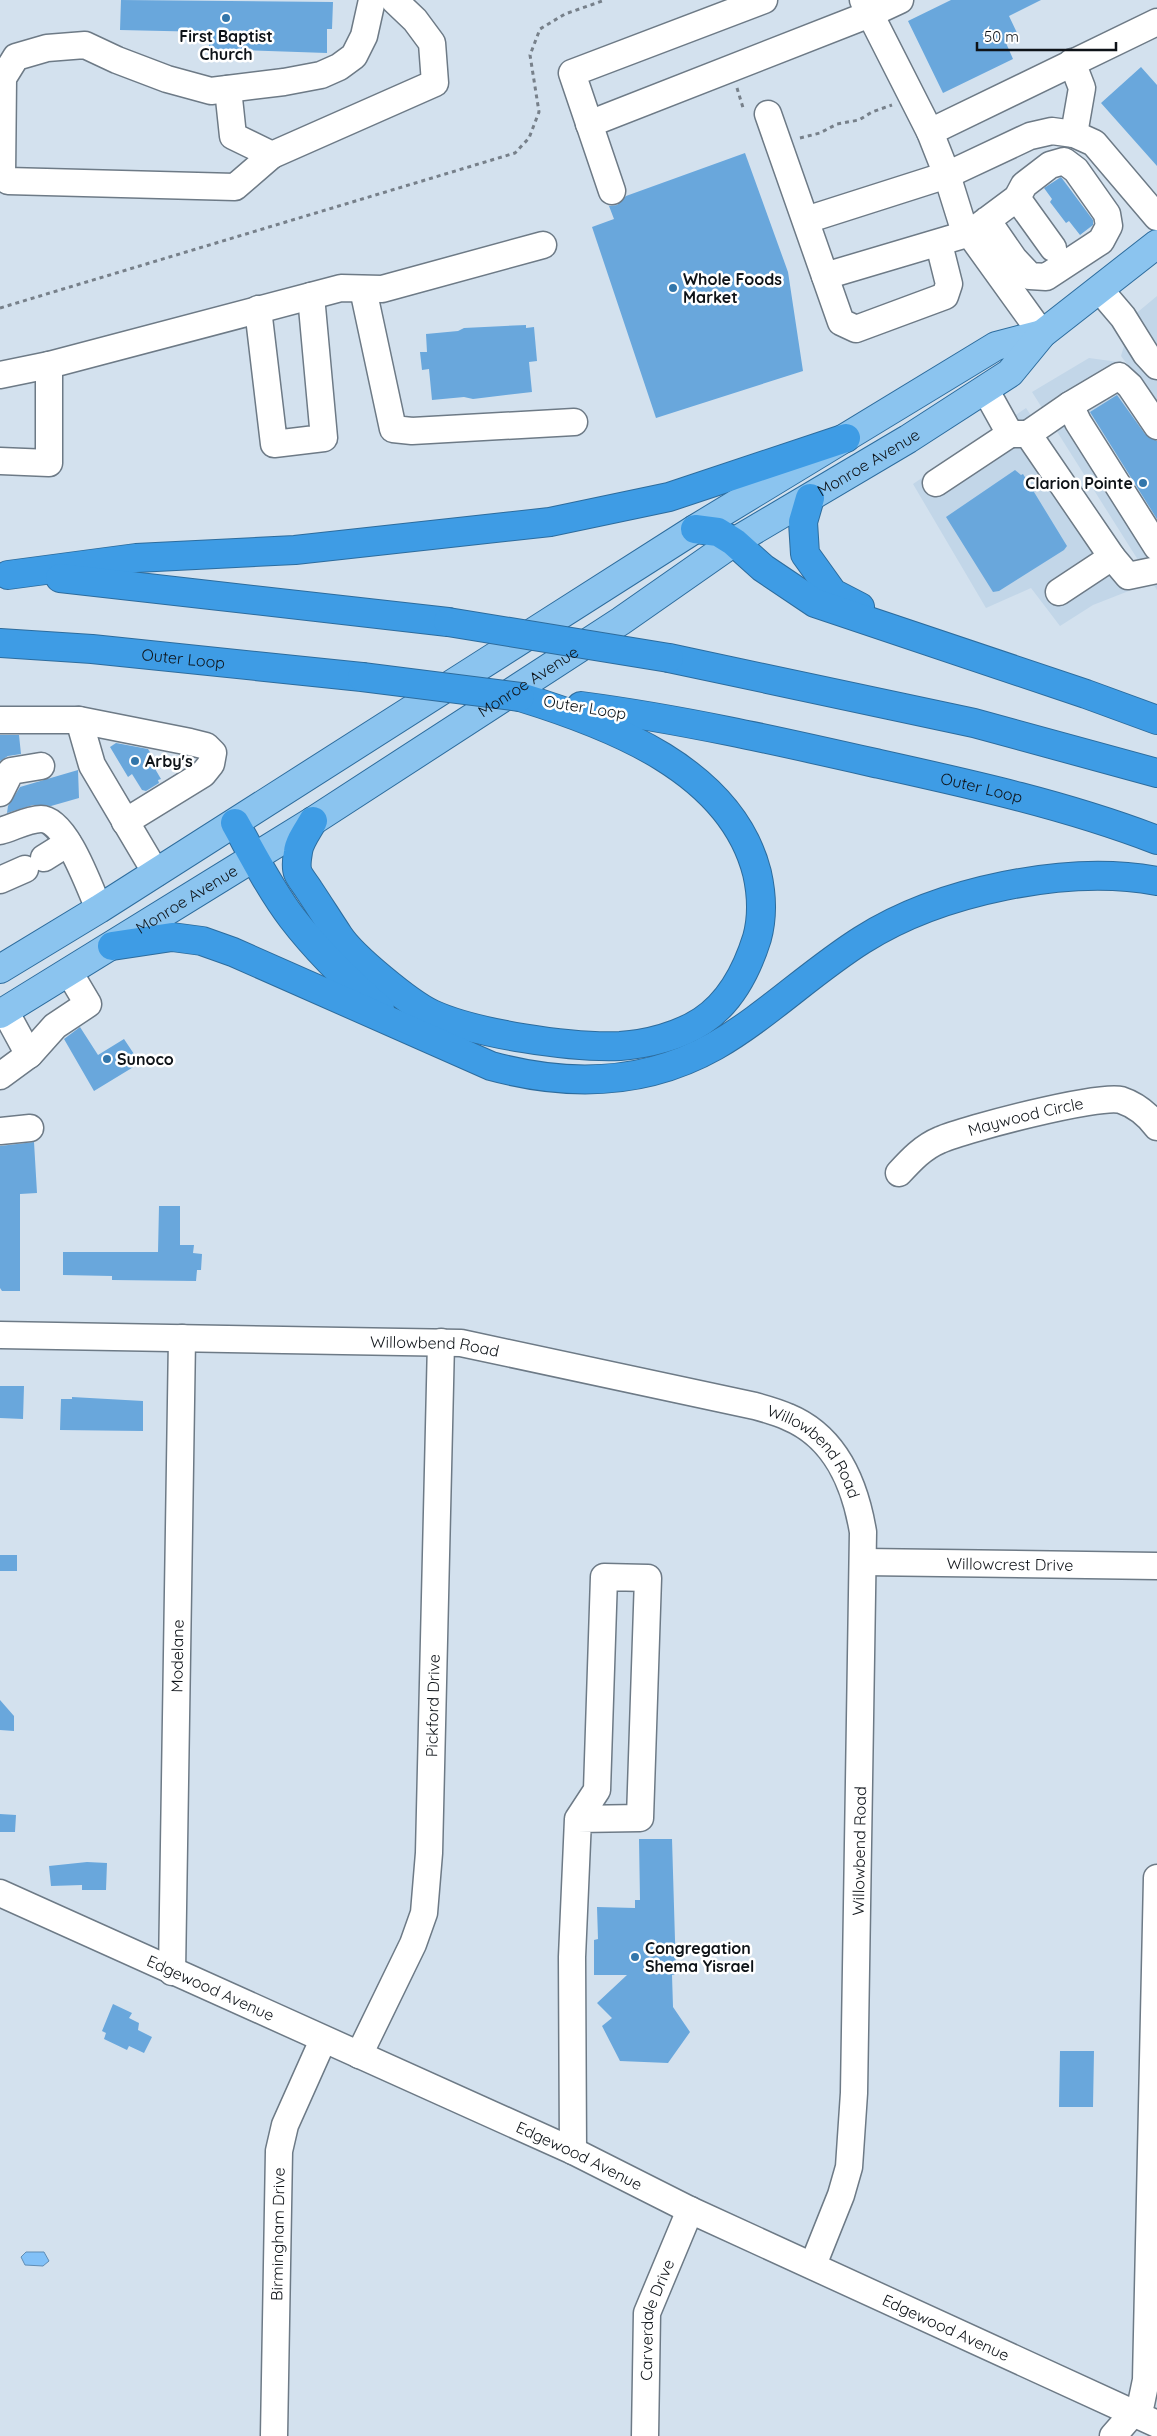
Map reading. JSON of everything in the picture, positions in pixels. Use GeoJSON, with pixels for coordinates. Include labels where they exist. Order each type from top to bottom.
{"type":"FeatureCollection","features":[{"type":"Feature","properties":{"kind":"highway"},"geometry":{"type":"LineString","coordinates":[[4,575],[136,558],[295,550],[550,522],[669,497],[846,438]]}},
{"type":"Feature","properties":{"kind":"highway"},"geometry":{"type":"LineString","coordinates":[[810,498],[803,522],[805,554],[833,593],[914,637]]}},
{"type":"Feature","properties":{"kind":"highway"},"geometry":{"type":"LineString","coordinates":[[695,529],[718,532],[734,542],[763,568],[815,603],[1086,694],[1157,720]]}},
{"type":"Feature","properties":{"kind":"highway"},"geometry":{"type":"LineString","coordinates":[[4,575],[39,576],[448,622],[669,658],[974,723],[1157,773]]}},
{"type":"Feature","properties":{"kind":"highway","name":"Outer Loop"},"geometry":{"type":"LineString","coordinates":[[2,643],[92,649],[362,677],[520,697],[586,711],[796,745],[971,784],[1121,826],[1157,840]]}},
{"type":"Feature","properties":{"kind":"highway"},"geometry":{"type":"LineString","coordinates":[[313,821],[298,850],[298,872],[344,944],[407,1000],[430,1014],[460,1025],[535,1039],[620,1046],[674,1035],[702,1021],[720,1006],[737,985],[751,955],[762,922],[761,891],[753,858],[741,834],[719,802],[689,775],[648,747],[586,711]]}},
{"type":"Feature","properties":{"kind":"highway"},"geometry":{"type":"LineString","coordinates":[[235,823],[292,918],[343,977],[400,1027]]}},
{"type":"Feature","properties":{"kind":"highway"},"geometry":{"type":"LineString","coordinates":[[112,946],[172,937],[202,940],[492,1066],[524,1075],[558,1080],[586,1081],[651,1072],[714,1046],[862,940],[936,905],[1014,884],[1064,878],[1115,876],[1157,881]]}},
{"type":"Feature","properties":{"kind":"main road","name":"Monroe Avenue"},"geometry":{"type":"LineString","coordinates":[[2,1012],[313,821],[621,621],[734,542],[908,439],[1010,373],[1042,334],[1157,244]]}},
{"type":"Feature","properties":{"kind":"main road","name":"Monroe Avenue"},"geometry":{"type":"LineString","coordinates":[[0,969],[156,874],[695,529],[996,346],[1042,334]]}},
{"type":"Feature","properties":{"kind":"street"},"geometry":{"type":"LineString","coordinates":[[372,0],[364,36],[354,56],[338,67],[321,75],[211,91],[167,79],[117,60],[85,45],[47,48],[16,57],[1,77],[2,176],[8,181],[235,187],[272,155],[435,83],[432,43],[415,20],[394,0]]}},
{"type":"Feature","properties":{"kind":"street"},"geometry":{"type":"LineString","coordinates":[[612,191],[572,73],[764,0]]}},
{"type":"Feature","properties":{"kind":"street"},"geometry":{"type":"LineString","coordinates":[[589,124],[867,7],[900,0]]}},
{"type":"Feature","properties":{"kind":"street"},"geometry":{"type":"LineString","coordinates":[[825,276],[939,244],[978,227],[1017,198],[1024,185],[1050,165],[1064,161],[1076,170],[1107,214],[1109,226],[1101,241],[1046,278],[1030,276],[978,227],[962,223],[947,174],[930,132],[867,7]]}},
{"type":"Feature","properties":{"kind":"street"},"geometry":{"type":"LineString","coordinates":[[930,132],[1072,62],[1155,26]]}},
{"type":"Feature","properties":{"kind":"street"},"geometry":{"type":"LineString","coordinates":[[1072,62],[1082,88],[1074,134]]}},
{"type":"Feature","properties":{"kind":"street"},"geometry":{"type":"LineString","coordinates":[[228,89],[233,136],[272,155]]}},
{"type":"Feature","properties":{"kind":"street"},"geometry":{"type":"LineString","coordinates":[[756,112],[806,220],[841,322],[856,329],[945,296],[949,284],[939,244]]}},
{"type":"Feature","properties":{"kind":"street"},"geometry":{"type":"LineString","coordinates":[[806,220],[947,174],[1030,136],[1052,131],[1074,134],[1094,143],[1157,216]]}},
{"type":"Feature","properties":{"kind":"street"},"geometry":{"type":"LineString","coordinates":[[1017,198],[1053,248]]}},
{"type":"Feature","properties":{"kind":"street"},"geometry":{"type":"LineString","coordinates":[[978,227],[1042,334]]}},
{"type":"Feature","properties":{"kind":"street"},"geometry":{"type":"LineString","coordinates":[[0,375],[49,365],[342,288],[382,289],[543,244]]}},
{"type":"Feature","properties":{"kind":"street"},"geometry":{"type":"LineString","coordinates":[[363,289],[393,429],[412,431],[574,422]]}},
{"type":"Feature","properties":{"kind":"street"},"geometry":{"type":"LineString","coordinates":[[936,483],[1119,376],[1153,354],[1100,290]]}},
{"type":"Feature","properties":{"kind":"street"},"geometry":{"type":"LineString","coordinates":[[258,309],[274,444],[324,438],[311,296]]}},
{"type":"Feature","properties":{"kind":"street"},"geometry":{"type":"LineString","coordinates":[[0,462],[49,462],[49,365]]}},
{"type":"Feature","properties":{"kind":"street"},"geometry":{"type":"LineString","coordinates":[[1119,376],[1130,386],[1157,426]]}},
{"type":"Feature","properties":{"kind":"street"},"geometry":{"type":"LineString","coordinates":[[985,389],[1128,576],[1157,570]]}},
{"type":"Feature","properties":{"kind":"street"},"geometry":{"type":"LineString","coordinates":[[1070,405],[1078,422],[1157,547]]}},
{"type":"Feature","properties":{"kind":"street"},"geometry":{"type":"LineString","coordinates":[[1060,592],[1112,557]]}},
{"type":"Feature","properties":{"kind":"street"},"geometry":{"type":"LineString","coordinates":[[0,720],[79,720],[206,746],[213,753],[211,764],[203,774],[125,822]]}},
{"type":"Feature","properties":{"kind":"street"},"geometry":{"type":"LineString","coordinates":[[79,720],[92,765],[156,874]]}},
{"type":"Feature","properties":{"kind":"street"},"geometry":{"type":"LineString","coordinates":[[0,793],[11,771],[40,766]]}},
{"type":"Feature","properties":{"kind":"street"},"geometry":{"type":"LineString","coordinates":[[0,831],[40,819],[51,821],[60,830],[68,844],[99,909]]}},
{"type":"Feature","properties":{"kind":"street"},"geometry":{"type":"LineString","coordinates":[[0,880],[68,844]]}},
{"type":"Feature","properties":{"kind":"street"},"geometry":{"type":"LineString","coordinates":[[0,1076],[28,1055],[55,1026],[88,1004],[69,972]]}},
{"type":"Feature","properties":{"kind":"street"},"geometry":{"type":"LineString","coordinates":[[2,1012],[28,1055]]}},
{"type":"Feature","properties":{"kind":"street","name":"Maywood Circle"},"geometry":{"type":"LineString","coordinates":[[899,1173],[912,1159],[940,1140],[1082,1102],[1120,1100],[1134,1105],[1150,1118],[1157,1127]]}},
{"type":"Feature","properties":{"kind":"street"},"geometry":{"type":"LineString","coordinates":[[0,1131],[30,1128]]}},
{"type":"Feature","properties":{"kind":"street","name":"Willowbend Road"},"geometry":{"type":"LineString","coordinates":[[0,1335],[441,1342],[498,1350],[755,1406],[789,1417],[818,1436],[833,1451],[845,1470],[859,1510],[863,1532],[864,1562],[852,2140],[849,2167],[841,2195],[813,2265]]}},
{"type":"Feature","properties":{"kind":"street","name":"Modelane"},"geometry":{"type":"LineString","coordinates":[[172,1972],[182,1338]]}},
{"type":"Feature","properties":{"kind":"street","name":"Pickford Drive"},"geometry":{"type":"LineString","coordinates":[[358,2055],[413,1944],[424,1913],[429,1853],[441,1342]]}},
{"type":"Feature","properties":{"kind":"street","name":"Willowcrest Drive"},"geometry":{"type":"LineString","coordinates":[[864,1562],[1157,1566]]}},
{"type":"Feature","properties":{"kind":"street"},"geometry":{"type":"LineString","coordinates":[[573,2151],[572,1956],[578,1819],[597,1790],[604,1577],[648,1578],[640,1818],[578,1819]]}},
{"type":"Feature","properties":{"kind":"street"},"geometry":{"type":"LineString","coordinates":[[1113,2436],[1141,2404],[1146,2380],[1157,1878]]}},
{"type":"Feature","properties":{"kind":"street","name":"Edgewood Avenue"},"geometry":{"type":"LineString","coordinates":[[0,1893],[573,2151],[690,2210],[1157,2424]]}},
{"type":"Feature","properties":{"kind":"street","name":"Birmingham Drive"},"geometry":{"type":"LineString","coordinates":[[274,2436],[280,2151],[285,2125],[323,2040]]}},
{"type":"Feature","properties":{"kind":"street","name":"Carverdale Drive"},"geometry":{"type":"LineString","coordinates":[[645,2436],[647,2313],[690,2210]]}},
{"type":"Feature","properties":{"kind":"path"},"geometry":{"type":"LineString","coordinates":[[0,308],[515,153],[529,138],[539,112],[530,55],[540,29],[565,14],[604,0]]}},
{"type":"Feature","properties":{"kind":"path"},"geometry":{"type":"LineString","coordinates":[[736,86],[756,112]]}},
{"type":"Feature","properties":{"kind":"path"},"geometry":{"type":"LineString","coordinates":[[791,141],[820,133],[837,124],[859,120],[872,112],[900,103]]}},
{"type":"Feature","properties":{"kind":"shaded area"},"geometry":{"type":"Polygon","coordinates":[[[1157,296],[1157,404],[1121,356],[1133,316],[1157,296]]]}},
{"type":"Feature","properties":{"kind":"shaded area"},"geometry":{"type":"Polygon","coordinates":[[[1089,358],[1118,362],[1157,415],[1157,590],[1032,392],[1089,358]]]}},
{"type":"Feature","properties":{"kind":"shaded area"},"geometry":{"type":"Polygon","coordinates":[[[1026,408],[1144,585],[1093,605],[1060,626],[1031,588],[986,608],[913,484],[1026,408]]]}},
{"type":"Feature","properties":{"kind":"water"},"geometry":{"type":"Polygon","coordinates":[[[26,2252],[44,2252],[49,2261],[43,2266],[25,2265],[21,2257],[26,2252]]]}},
{"type":"Feature","properties":{"kind":"building","name":"First Baptist Church"},"geometry":{"type":"Polygon","coordinates":[[[121,0],[333,2],[332,29],[327,29],[327,53],[209,49],[209,32],[120,30],[121,0]]]}},
{"type":"Feature","properties":{"kind":"building"},"geometry":{"type":"Polygon","coordinates":[[[951,0],[1041,0],[1009,16],[1019,37],[1006,43],[1013,59],[943,93],[908,21],[951,0]]]}},
{"type":"Feature","properties":{"kind":"building"},"geometry":{"type":"Polygon","coordinates":[[[1141,67],[1157,85],[1157,166],[1101,103],[1141,67]]]}},
{"type":"Feature","properties":{"kind":"building"},"geometry":{"type":"Polygon","coordinates":[[[745,153],[788,272],[803,371],[656,418],[592,227],[614,219],[609,206],[617,205],[626,196],[745,153]]]}},
{"type":"Feature","properties":{"kind":"building"},"geometry":{"type":"Polygon","coordinates":[[[1061,177],[1093,220],[1093,225],[1080,235],[1069,221],[1066,223],[1050,202],[1052,199],[1044,188],[1061,177]]]}},
{"type":"Feature","properties":{"kind":"building"},"geometry":{"type":"Polygon","coordinates":[[[526,325],[526,328],[534,327],[537,361],[529,362],[532,392],[473,399],[464,397],[432,400],[429,369],[422,370],[420,352],[427,352],[426,334],[458,331],[464,328],[526,325]]]}},
{"type":"Feature","properties":{"kind":"building","name":"Clarion Pointe"},"geometry":{"type":"Polygon","coordinates":[[[1117,395],[1145,434],[1157,441],[1157,519],[1090,412],[1117,395]]]}},
{"type":"Feature","properties":{"kind":"building"},"geometry":{"type":"Polygon","coordinates":[[[1015,470],[1021,475],[1023,474],[1067,546],[1064,550],[999,591],[993,592],[946,517],[1015,470]]]}},
{"type":"Feature","properties":{"kind":"building"},"geometry":{"type":"Polygon","coordinates":[[[0,735],[19,735],[21,754],[8,756],[0,761],[0,735]]]}},
{"type":"Feature","properties":{"kind":"building","name":"Arby's"},"geometry":{"type":"Polygon","coordinates":[[[116,743],[148,749],[155,760],[151,762],[161,779],[158,780],[159,783],[146,791],[142,790],[132,774],[128,777],[110,747],[116,743]]]}},
{"type":"Feature","properties":{"kind":"building"},"geometry":{"type":"Polygon","coordinates":[[[78,770],[79,798],[51,806],[33,805],[7,813],[8,806],[20,787],[78,770]]]}},
{"type":"Feature","properties":{"kind":"building","name":"Sunoco"},"geometry":{"type":"Polygon","coordinates":[[[80,1027],[98,1055],[124,1039],[140,1063],[94,1091],[64,1039],[80,1027]]]}},
{"type":"Feature","properties":{"kind":"building"},"geometry":{"type":"Polygon","coordinates":[[[34,1142],[37,1193],[20,1194],[20,1291],[2,1291],[0,1288],[0,1146],[34,1142]]]}},
{"type":"Feature","properties":{"kind":"building"},"geometry":{"type":"Polygon","coordinates":[[[159,1206],[180,1206],[180,1245],[194,1245],[193,1253],[202,1254],[201,1270],[197,1270],[196,1281],[112,1280],[112,1276],[63,1275],[63,1252],[158,1252],[159,1206]]]}},
{"type":"Feature","properties":{"kind":"building"},"geometry":{"type":"Polygon","coordinates":[[[0,1386],[24,1386],[23,1419],[0,1418],[0,1386]]]}},
{"type":"Feature","properties":{"kind":"building"},"geometry":{"type":"Polygon","coordinates":[[[72,1397],[143,1401],[143,1431],[60,1430],[61,1399],[72,1399],[72,1397]]]}},
{"type":"Feature","properties":{"kind":"building"},"geometry":{"type":"Polygon","coordinates":[[[0,1555],[17,1555],[17,1571],[0,1571],[0,1555]]]}},
{"type":"Feature","properties":{"kind":"building"},"geometry":{"type":"Polygon","coordinates":[[[0,1700],[14,1716],[14,1731],[0,1730],[0,1700]]]}},
{"type":"Feature","properties":{"kind":"building"},"geometry":{"type":"Polygon","coordinates":[[[0,1814],[16,1815],[15,1832],[0,1832],[0,1814]]]}},
{"type":"Feature","properties":{"kind":"building","name":"Congregation Shema Yisrael"},"geometry":{"type":"Polygon","coordinates":[[[639,1839],[672,1839],[676,1974],[672,1975],[673,2007],[690,2032],[668,2063],[620,2061],[602,2026],[612,2018],[597,2003],[627,1975],[594,1975],[594,1940],[598,1939],[597,1907],[635,1908],[635,1900],[640,1900],[639,1839]]]}},
{"type":"Feature","properties":{"kind":"building"},"geometry":{"type":"Polygon","coordinates":[[[87,1862],[107,1863],[106,1890],[82,1890],[82,1885],[51,1886],[49,1866],[87,1862]]]}},
{"type":"Feature","properties":{"kind":"building"},"geometry":{"type":"Polygon","coordinates":[[[113,2004],[132,2013],[129,2018],[139,2023],[138,2030],[152,2037],[144,2053],[129,2046],[127,2050],[104,2039],[106,2033],[102,2031],[113,2004]]]}},
{"type":"Feature","properties":{"kind":"building"},"geometry":{"type":"Polygon","coordinates":[[[1060,2051],[1094,2051],[1093,2107],[1059,2107],[1060,2051]]]}},
{"type":"Feature","properties":{"kind":"place","name":"First Baptist Church"},"geometry":{"type":"Point","coordinates":[226,18]}},
{"type":"Feature","properties":{"kind":"place","name":"Whole Foods Market"},"geometry":{"type":"Point","coordinates":[673,288]}},
{"type":"Feature","properties":{"kind":"place","name":"Clarion Pointe"},"geometry":{"type":"Point","coordinates":[1143,483]}},
{"type":"Feature","properties":{"kind":"place","name":"Arby's"},"geometry":{"type":"Point","coordinates":[135,761]}},
{"type":"Feature","properties":{"kind":"place","name":"Sunoco"},"geometry":{"type":"Point","coordinates":[107,1059]}},
{"type":"Feature","properties":{"kind":"place","name":"Congregation Shema Yisrael"},"geometry":{"type":"Point","coordinates":[635,1957]}}]}
